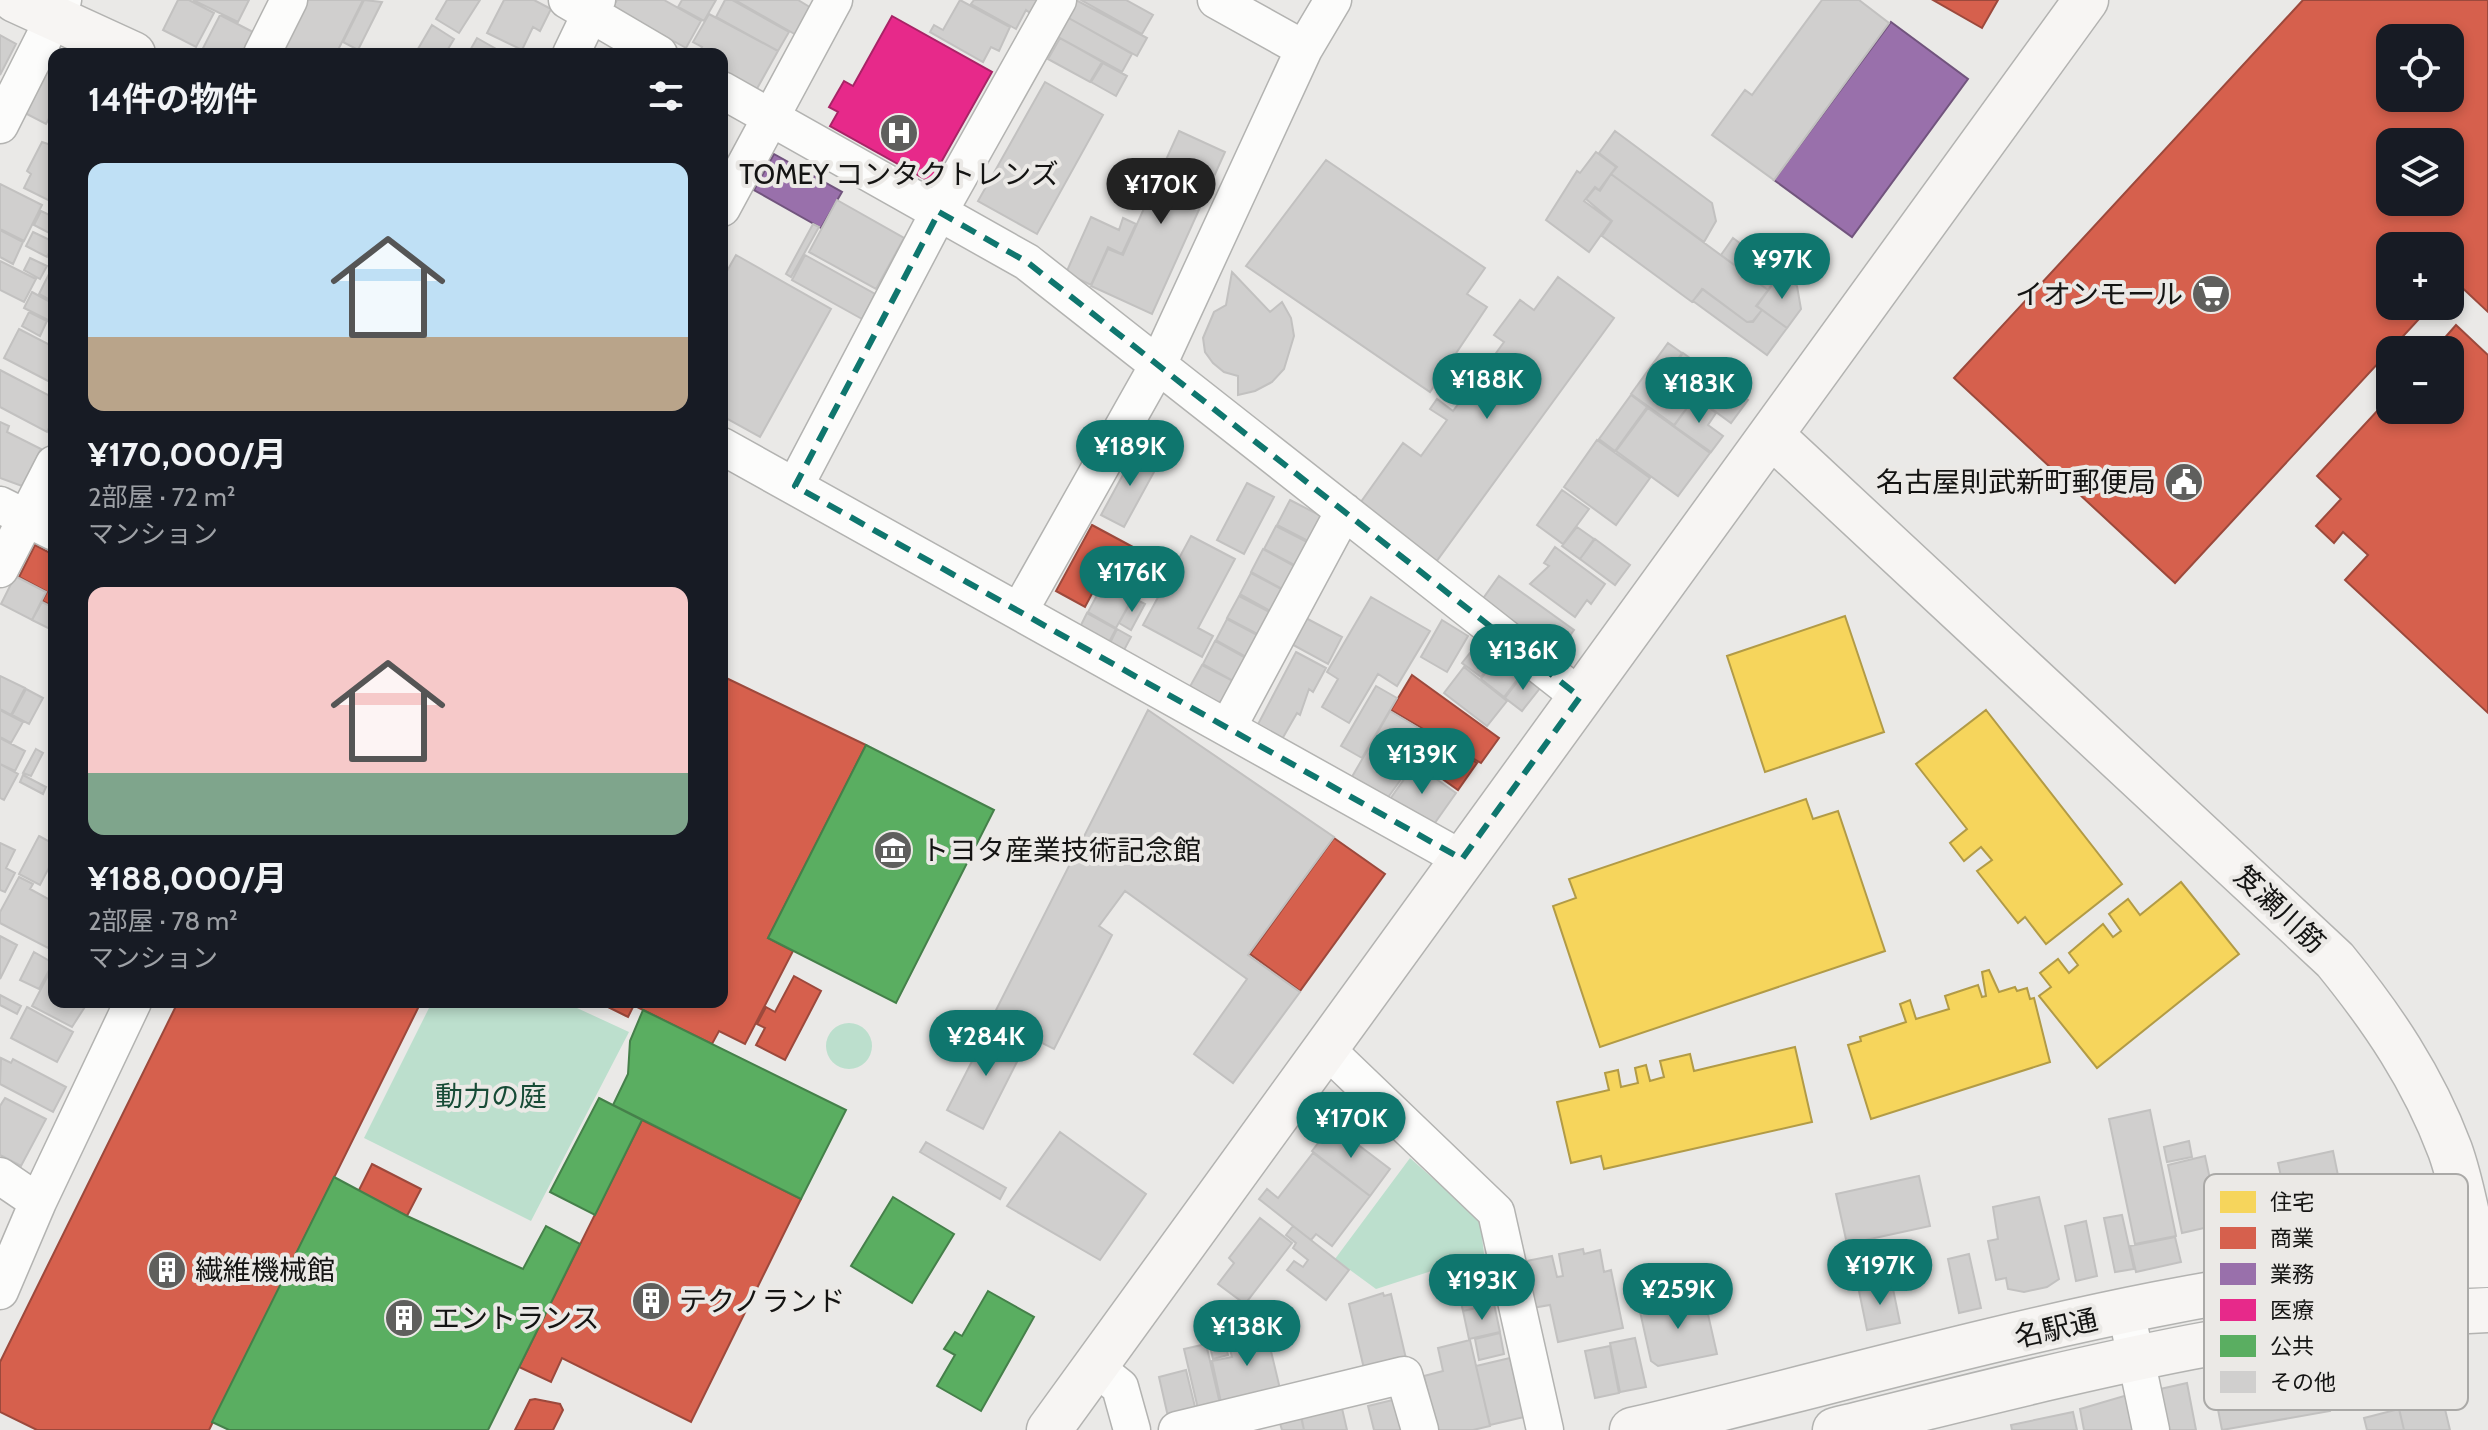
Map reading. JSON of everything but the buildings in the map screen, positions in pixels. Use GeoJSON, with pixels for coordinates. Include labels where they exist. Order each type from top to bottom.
{"type":"FeatureCollection","features":[{"type":"Feature","properties":{"kind":"street"},"geometry":{"type":"LineString","coordinates":[[15,0],[59,9],[123,48]]}},
{"type":"Feature","properties":{"kind":"street"},"geometry":{"type":"LineString","coordinates":[[265,48],[289,0]]}},
{"type":"Feature","properties":{"kind":"street"},"geometry":{"type":"LineString","coordinates":[[728,197],[834,0]]}},
{"type":"Feature","properties":{"kind":"street"},"geometry":{"type":"LineString","coordinates":[[795,486],[939,212],[1058,0]]}},
{"type":"Feature","properties":{"kind":"street"},"geometry":{"type":"LineString","coordinates":[[1216,0],[1304,49]]}},
{"type":"Feature","properties":{"kind":"street"},"geometry":{"type":"LineString","coordinates":[[1020,610],[1158,365],[1304,49],[1333,0]]}},
{"type":"Feature","properties":{"kind":"street"},"geometry":{"type":"LineString","coordinates":[[1049,1430],[2086,0]]}},
{"type":"Feature","properties":{"kind":"street"},"geometry":{"type":"LineString","coordinates":[[573,48],[584,5],[650,48]]}},
{"type":"Feature","properties":{"kind":"street"},"geometry":{"type":"LineString","coordinates":[[0,125],[59,9]]}},
{"type":"Feature","properties":{"kind":"street"},"geometry":{"type":"LineString","coordinates":[[728,93],[1027,262],[1580,697]]}},
{"type":"Feature","properties":{"kind":"street","name":"笈瀬川筋"},"geometry":{"type":"LineString","coordinates":[[1771,435],[2335,960],[2379,1014],[2413,1067],[2451,1152],[2457,1174]]}},
{"type":"Feature","properties":{"kind":"street"},"geometry":{"type":"LineString","coordinates":[[728,449],[1462,859]]}},
{"type":"Feature","properties":{"kind":"street"},"geometry":{"type":"LineString","coordinates":[[0,569],[48,476]]}},
{"type":"Feature","properties":{"kind":"street"},"geometry":{"type":"LineString","coordinates":[[1228,727],[1344,511]]}},
{"type":"Feature","properties":{"kind":"street"},"geometry":{"type":"LineString","coordinates":[[0,1291],[38,1202],[130,1008]]}},
{"type":"Feature","properties":{"kind":"street"},"geometry":{"type":"LineString","coordinates":[[1325,1048],[1496,1212],[1545,1430]]}},
{"type":"Feature","properties":{"kind":"street"},"geometry":{"type":"LineString","coordinates":[[0,1176],[38,1202]]}},
{"type":"Feature","properties":{"kind":"street","name":"笈瀬川筋"},"geometry":{"type":"LineString","coordinates":[[2468,1212],[2483,1265]]}},
{"type":"Feature","properties":{"kind":"street","name":"名駅通"},"geometry":{"type":"LineString","coordinates":[[1632,1430],[2126,1311],[2204,1297]]}},
{"type":"Feature","properties":{"kind":"street","name":"名駅通"},"geometry":{"type":"LineString","coordinates":[[2468,1312],[2488,1310]]}},
{"type":"Feature","properties":{"kind":"street"},"geometry":{"type":"LineString","coordinates":[[2126,1311],[2151,1430]]}},
{"type":"Feature","properties":{"kind":"street","name":"名駅通"},"geometry":{"type":"LineString","coordinates":[[1835,1430],[2135,1357],[2204,1345]]}},
{"type":"Feature","properties":{"kind":"street"},"geometry":{"type":"LineString","coordinates":[[1095,1367],[1120,1387],[1132,1430]]}},
{"type":"Feature","properties":{"kind":"street"},"geometry":{"type":"LineString","coordinates":[[1177,1430],[1404,1375],[1420,1430]]}},
{"type":"Feature","properties":{"kind":"highlighted area"},"geometry":{"type":"Polygon","coordinates":[[[939,212],[1027,262],[1580,697],[1462,859],[795,486],[939,212]]]}},
{"type":"Feature","properties":{"kind":"green space","name":"動力の庭"},"geometry":{"type":"Polygon","coordinates":[[[429,1008],[577,1008],[629,1032],[531,1221],[364,1138],[429,1008]]]}},
{"type":"Feature","properties":{"kind":"green space"},"geometry":{"type":"Polygon","coordinates":[[[849,1023],[858,1024],[865,1030],[871,1037],[871,1055],[865,1062],[858,1068],[849,1069],[840,1068],[833,1062],[827,1055],[826,1046],[827,1037],[833,1030],[840,1024],[849,1023]]]}},
{"type":"Feature","properties":{"kind":"green space"},"geometry":{"type":"Polygon","coordinates":[[[1410,1158],[1480,1220],[1484,1254],[1376,1289],[1335,1259],[1410,1158]]]}},
{"type":"Feature","properties":{"kind":"place","name":"TOMEY コンタクトレンズ"},"geometry":{"type":"Point","coordinates":[899,133]}},
{"type":"Feature","properties":{"kind":"place","name":"イオンモール"},"geometry":{"type":"Point","coordinates":[2211,294]}},
{"type":"Feature","properties":{"kind":"place","name":"名古屋則武新町郵便局"},"geometry":{"type":"Point","coordinates":[2184,482]}},
{"type":"Feature","properties":{"kind":"place","name":"トヨタ産業技術記念館"},"geometry":{"type":"Point","coordinates":[893,850]}},
{"type":"Feature","properties":{"kind":"place","name":"繊維機械館"},"geometry":{"type":"Point","coordinates":[167,1270]}},
{"type":"Feature","properties":{"kind":"place","name":"テクノランド"},"geometry":{"type":"Point","coordinates":[651,1301]}},
{"type":"Feature","properties":{"kind":"place","name":"エントランス"},"geometry":{"type":"Point","coordinates":[404,1318]}}]}
